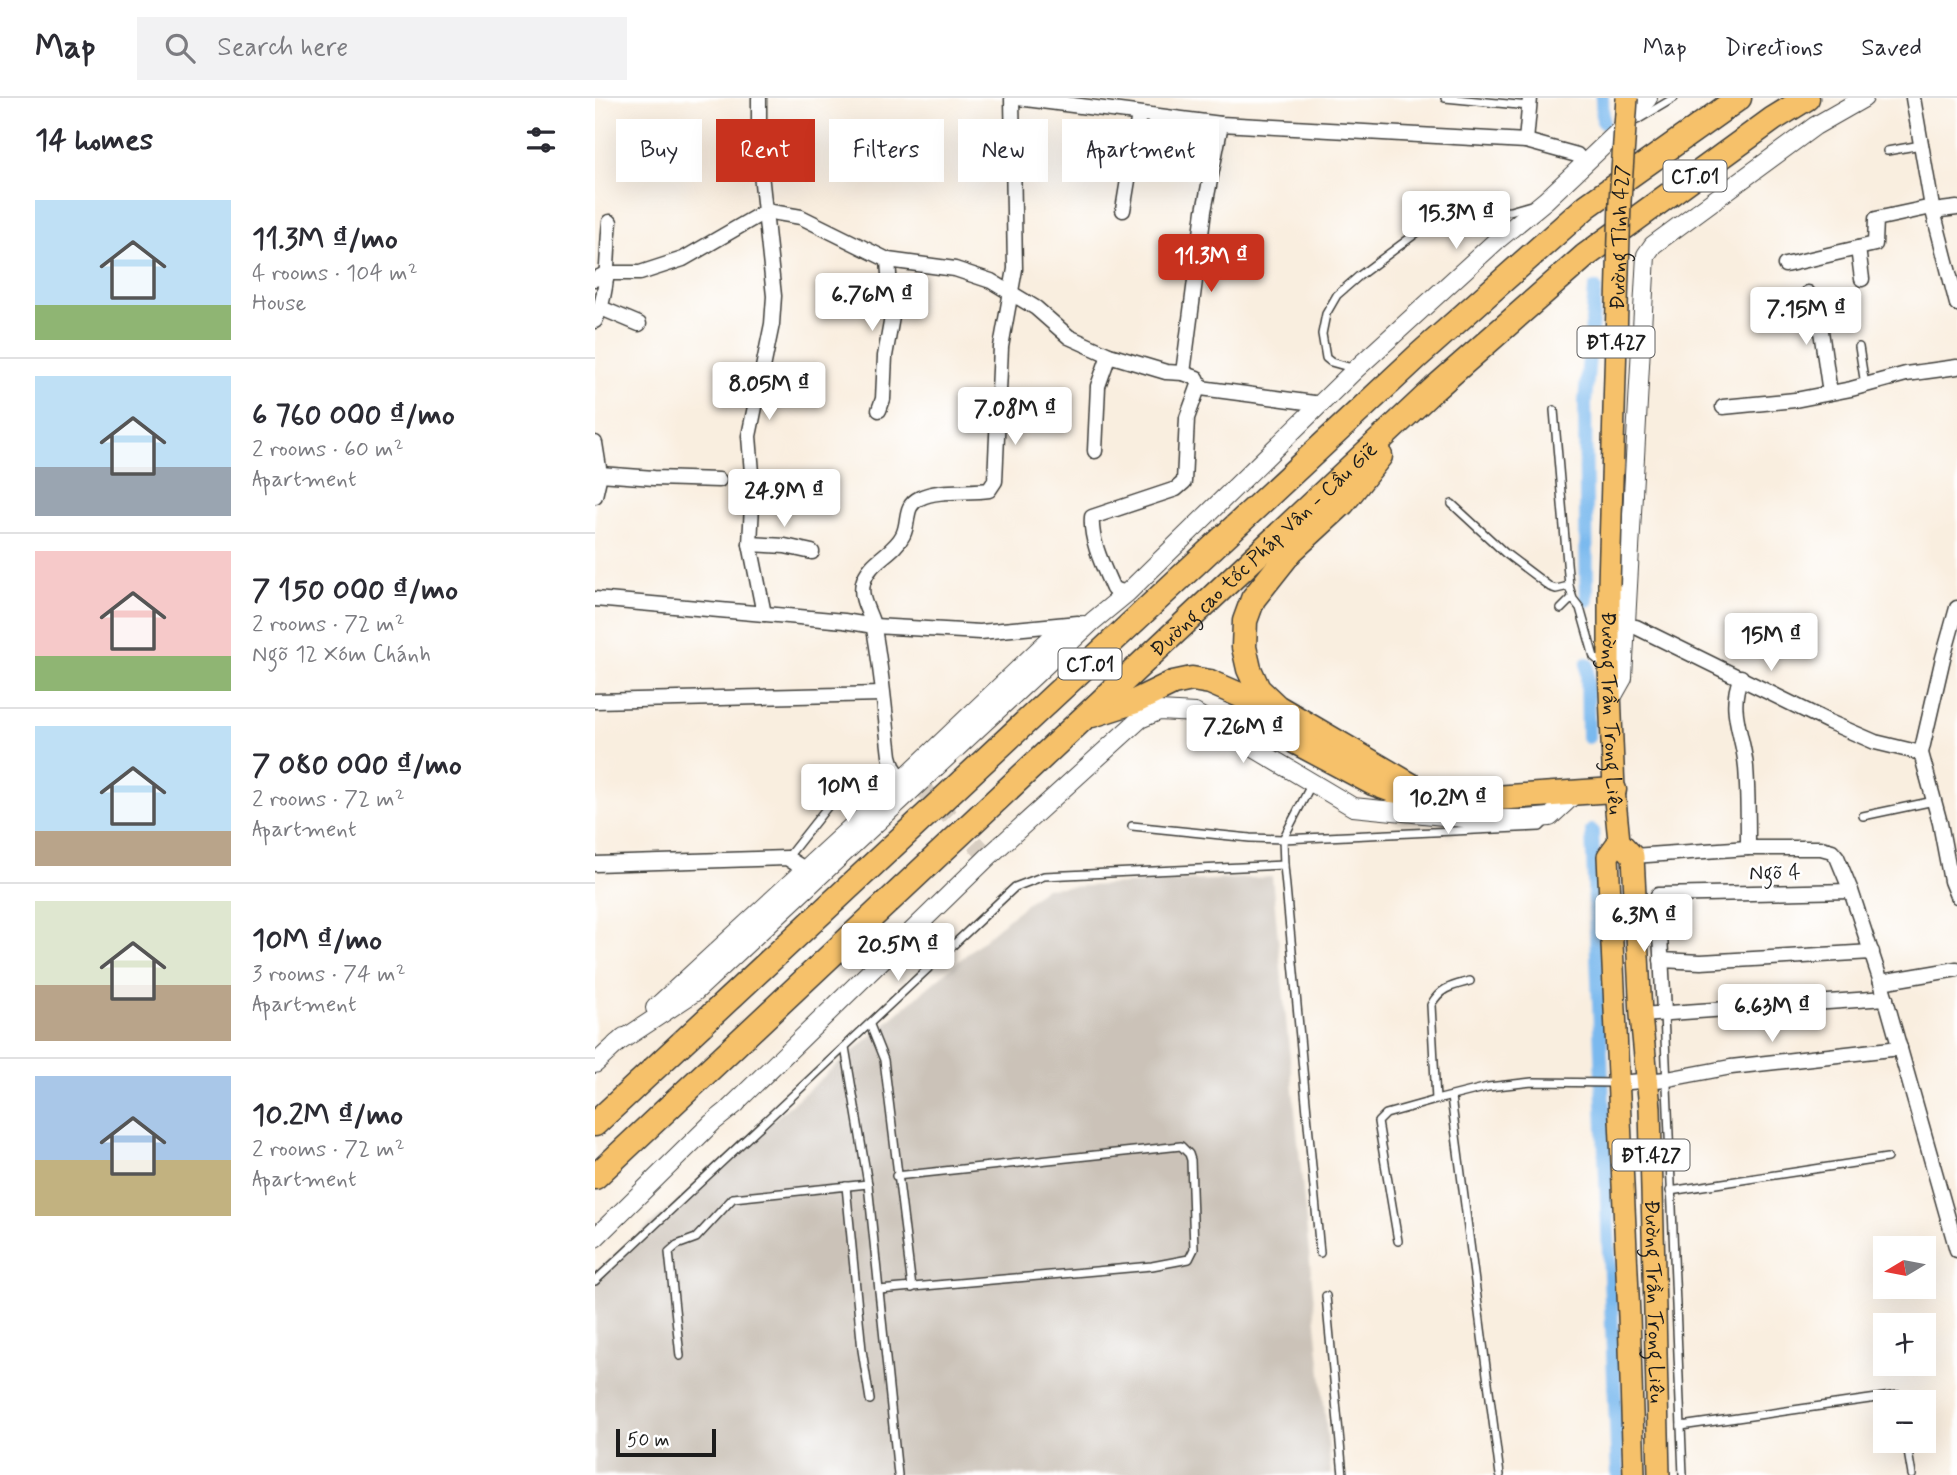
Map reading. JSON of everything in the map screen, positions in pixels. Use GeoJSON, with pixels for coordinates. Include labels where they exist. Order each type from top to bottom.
{"type":"FeatureCollection","features":[{"type":"Feature","properties":{"kind":"highway","name":"Đường cao tốc Pháp Vân - Cầu Giẽ"},"geometry":{"type":"LineString","coordinates":[[595,1124],[1418,356],[1587,206],[1739,98]]}},
{"type":"Feature","properties":{"kind":"highway","name":"Đường cao tốc Pháp Vân - Cầu Giẽ"},"geometry":{"type":"LineString","coordinates":[[595,1177],[1434,389],[1585,256],[1773,119],[1807,98]]}},
{"type":"Feature","properties":{"kind":"highway"},"geometry":{"type":"LineString","coordinates":[[1420,793],[1408,782],[1342,747],[1277,707],[1258,689],[1244,648],[1245,621],[1253,599],[1291,551],[1343,503],[1434,389]]}},
{"type":"Feature","properties":{"kind":"highway"},"geometry":{"type":"LineString","coordinates":[[1085,717],[1136,701],[1173,683],[1192,679],[1210,682],[1243,696],[1296,742],[1373,783],[1392,790],[1480,799],[1614,790]]}},
{"type":"Feature","properties":{"kind":"main road","name":"Đường Tỉnh 427"},"geometry":{"type":"LineString","coordinates":[[1609,585],[1621,201],[1627,98]]}},
{"type":"Feature","properties":{"kind":"main road","name":"Đường Trần Trọng Liêu"},"geometry":{"type":"LineString","coordinates":[[1609,585],[1614,790],[1626,848],[1641,1015],[1658,1080],[1659,1475]]}},
{"type":"Feature","properties":{"kind":"main road","name":"Đường Trần Trọng Liêu"},"geometry":{"type":"LineString","coordinates":[[1626,848],[1608,856],[1634,1475]]}},
{"type":"Feature","properties":{"kind":"street"},"geometry":{"type":"LineString","coordinates":[[759,98],[759,155],[774,296],[772,324],[750,436],[754,485],[750,544],[764,614]]}},
{"type":"Feature","properties":{"kind":"street"},"geometry":{"type":"LineString","coordinates":[[902,780],[890,756],[874,626],[863,599],[863,583],[871,565],[903,535],[908,508],[920,497],[949,492],[989,491],[995,481],[1001,347],[1015,269],[1012,98]]}},
{"type":"Feature","properties":{"kind":"street"},"geometry":{"type":"LineString","coordinates":[[1018,98],[1221,124],[1527,141],[1577,155],[1584,163]]}},
{"type":"Feature","properties":{"kind":"street"},"geometry":{"type":"LineString","coordinates":[[616,1044],[695,992],[1126,593],[1356,369],[1495,242],[1546,200],[1619,131],[1648,98]]}},
{"type":"Feature","properties":{"kind":"street"},"geometry":{"type":"LineString","coordinates":[[1610,701],[1623,678],[1646,255],[1653,245],[1815,125],[1864,98]]}},
{"type":"Feature","properties":{"kind":"street"},"geometry":{"type":"LineString","coordinates":[[1913,98],[1932,209],[1957,304]]}},
{"type":"Feature","properties":{"kind":"street"},"geometry":{"type":"LineString","coordinates":[[1527,141],[1530,102]]}},
{"type":"Feature","properties":{"kind":"street"},"geometry":{"type":"LineString","coordinates":[[1123,210],[1139,114]]}},
{"type":"Feature","properties":{"kind":"street"},"geometry":{"type":"LineString","coordinates":[[1184,373],[1205,211],[1221,124]]}},
{"type":"Feature","properties":{"kind":"street"},"geometry":{"type":"LineString","coordinates":[[1785,265],[1875,244],[1876,219],[1932,209],[1957,208]]}},
{"type":"Feature","properties":{"kind":"street"},"geometry":{"type":"LineString","coordinates":[[601,276],[640,273],[683,259],[767,211],[801,217],[888,260],[955,269],[991,281],[1036,308],[1069,337],[1109,355],[1165,372],[1184,373],[1197,378],[1201,388],[1321,404]]}},
{"type":"Feature","properties":{"kind":"street"},"geometry":{"type":"LineString","coordinates":[[610,222],[598,315],[639,324]]}},
{"type":"Feature","properties":{"kind":"street"},"geometry":{"type":"LineString","coordinates":[[1858,248],[1862,279]]}},
{"type":"Feature","properties":{"kind":"street"},"geometry":{"type":"LineString","coordinates":[[879,410],[883,399],[885,356],[892,317],[888,260]]}},
{"type":"Feature","properties":{"kind":"street"},"geometry":{"type":"LineString","coordinates":[[1808,293],[1819,317],[1830,393]]}},
{"type":"Feature","properties":{"kind":"street"},"geometry":{"type":"LineString","coordinates":[[1095,451],[1098,386],[1109,355]]}},
{"type":"Feature","properties":{"kind":"street"},"geometry":{"type":"LineString","coordinates":[[1723,407],[1795,400],[1865,386],[1906,374],[1957,367]]}},
{"type":"Feature","properties":{"kind":"street"},"geometry":{"type":"LineString","coordinates":[[1126,593],[1113,589],[1101,562],[1093,531],[1093,517],[1176,489],[1184,482],[1187,418],[1199,384]]}},
{"type":"Feature","properties":{"kind":"street"},"geometry":{"type":"LineString","coordinates":[[595,443],[600,474],[595,496]]}},
{"type":"Feature","properties":{"kind":"street"},"geometry":{"type":"LineString","coordinates":[[600,474],[719,480]]}},
{"type":"Feature","properties":{"kind":"street"},"geometry":{"type":"LineString","coordinates":[[750,544],[785,546],[812,552]]}},
{"type":"Feature","properties":{"kind":"street"},"geometry":{"type":"LineString","coordinates":[[595,599],[874,626],[980,632],[1093,621]]}},
{"type":"Feature","properties":{"kind":"street"},"geometry":{"type":"LineString","coordinates":[[1957,608],[1921,752],[1951,881],[1957,895]]}},
{"type":"Feature","properties":{"kind":"street"},"geometry":{"type":"LineString","coordinates":[[595,1064],[806,870],[1052,637],[1093,621]]}},
{"type":"Feature","properties":{"kind":"street"},"geometry":{"type":"LineString","coordinates":[[1625,627],[1636,626],[1875,742],[1921,752]]}},
{"type":"Feature","properties":{"kind":"street"},"geometry":{"type":"LineString","coordinates":[[1741,677],[1736,688],[1734,709],[1746,764],[1748,848]]}},
{"type":"Feature","properties":{"kind":"street"},"geometry":{"type":"LineString","coordinates":[[595,701],[882,694]]}},
{"type":"Feature","properties":{"kind":"street"},"geometry":{"type":"LineString","coordinates":[[595,1238],[712,1123],[787,1068],[885,969],[1109,761],[1160,719],[1195,713],[1353,807],[1474,819],[1550,817],[1577,792]]}},
{"type":"Feature","properties":{"kind":"street"},"geometry":{"type":"LineString","coordinates":[[1626,848],[1821,848],[1832,851],[1837,857],[1886,998],[1957,1250]]}},
{"type":"Feature","properties":{"kind":"street"},"geometry":{"type":"LineString","coordinates":[[595,864],[787,858],[806,870]]}},
{"type":"Feature","properties":{"kind":"street","name":"Ngõ 4"},"geometry":{"type":"LineString","coordinates":[[1661,960],[1658,895],[1851,891]]}},
{"type":"Feature","properties":{"kind":"street"},"geometry":{"type":"LineString","coordinates":[[1664,1012],[1661,960],[1701,962],[1871,952]]}},
{"type":"Feature","properties":{"kind":"street"},"geometry":{"type":"LineString","coordinates":[[1881,982],[1957,969]]}},
{"type":"Feature","properties":{"kind":"street"},"geometry":{"type":"LineString","coordinates":[[1641,1015],[1886,998]]}},
{"type":"Feature","properties":{"kind":"street"},"geometry":{"type":"LineString","coordinates":[[1617,1083],[1900,1048]]}},
{"type":"Feature","properties":{"kind":"lane"},"geometry":{"type":"LineString","coordinates":[[1445,98],[1530,102]]}},
{"type":"Feature","properties":{"kind":"lane"},"geometry":{"type":"LineString","coordinates":[[1619,131],[1674,98]]}},
{"type":"Feature","properties":{"kind":"lane"},"geometry":{"type":"LineString","coordinates":[[1887,151],[1921,145]]}},
{"type":"Feature","properties":{"kind":"lane"},"geometry":{"type":"LineString","coordinates":[[1356,369],[1326,358],[1322,334],[1326,314],[1337,295],[1439,217],[1510,211],[1546,200]]}},
{"type":"Feature","properties":{"kind":"lane"},"geometry":{"type":"LineString","coordinates":[[1859,347],[1865,386]]}},
{"type":"Feature","properties":{"kind":"lane"},"geometry":{"type":"LineString","coordinates":[[1554,410],[1569,586],[1572,598],[1580,608],[1594,657],[1609,667]]}},
{"type":"Feature","properties":{"kind":"lane"},"geometry":{"type":"LineString","coordinates":[[1452,504],[1505,553],[1550,587],[1556,589],[1569,586]]}},
{"type":"Feature","properties":{"kind":"lane"},"geometry":{"type":"LineString","coordinates":[[1561,609],[1572,598]]}},
{"type":"Feature","properties":{"kind":"lane"},"geometry":{"type":"LineString","coordinates":[[1312,783],[1283,839],[1320,1253]]}},
{"type":"Feature","properties":{"kind":"lane"},"geometry":{"type":"LineString","coordinates":[[787,858],[832,802]]}},
{"type":"Feature","properties":{"kind":"lane"},"geometry":{"type":"LineString","coordinates":[[1863,816],[1934,802]]}},
{"type":"Feature","properties":{"kind":"lane"},"geometry":{"type":"LineString","coordinates":[[1132,826],[1283,839],[1540,827],[1550,817]]}},
{"type":"Feature","properties":{"kind":"lane"},"geometry":{"type":"LineString","coordinates":[[595,1281],[1015,887],[1044,876],[1284,865]]}},
{"type":"Feature","properties":{"kind":"lane"},"geometry":{"type":"LineString","coordinates":[[1436,1100],[1431,1005],[1438,992],[1448,986],[1470,981]]}},
{"type":"Feature","properties":{"kind":"lane"},"geometry":{"type":"LineString","coordinates":[[1658,1080],[1664,1012]]}},
{"type":"Feature","properties":{"kind":"lane"},"geometry":{"type":"LineString","coordinates":[[870,1025],[884,1060],[896,1176],[912,1288]]}},
{"type":"Feature","properties":{"kind":"lane"},"geometry":{"type":"LineString","coordinates":[[845,1047],[867,1184],[898,1475]]}},
{"type":"Feature","properties":{"kind":"lane"},"geometry":{"type":"LineString","coordinates":[[1398,1241],[1378,1122],[1386,1114],[1488,1087],[1532,1082],[1617,1083]]}},
{"type":"Feature","properties":{"kind":"lane"},"geometry":{"type":"LineString","coordinates":[[1451,1097],[1500,1475]]}},
{"type":"Feature","properties":{"kind":"lane"},"geometry":{"type":"LineString","coordinates":[[879,1290],[1152,1266],[1189,1259],[1194,1249],[1191,1160],[1181,1146],[896,1176]]}},
{"type":"Feature","properties":{"kind":"lane"},"geometry":{"type":"LineString","coordinates":[[1670,1191],[1887,1158]]}},
{"type":"Feature","properties":{"kind":"lane"},"geometry":{"type":"LineString","coordinates":[[1660,1167],[1670,1191],[1683,1475]]}},
{"type":"Feature","properties":{"kind":"lane"},"geometry":{"type":"LineString","coordinates":[[680,1356],[669,1252],[677,1245],[696,1238],[733,1198],[867,1184]]}},
{"type":"Feature","properties":{"kind":"lane"},"geometry":{"type":"LineString","coordinates":[[846,1186],[862,1350],[870,1400]]}},
{"type":"Feature","properties":{"kind":"lane"},"geometry":{"type":"LineString","coordinates":[[1326,1296],[1343,1475]]}},
{"type":"Feature","properties":{"kind":"lane"},"geometry":{"type":"LineString","coordinates":[[1681,1426],[1873,1399]]}},
{"type":"Feature","properties":{"kind":"lane"},"geometry":{"type":"LineString","coordinates":[[1657,1410],[1680,1407]]}},
{"type":"Feature","properties":{"kind":"lane"},"geometry":{"type":"LineString","coordinates":[[1908,1453],[1912,1475]]}},
{"type":"Feature","properties":{"kind":"shaded area"},"geometry":{"type":"Polygon","coordinates":[[[1272,877],[1331,1475],[595,1475],[595,1272],[1044,888],[1272,877]]]}},
{"type":"Feature","properties":{"kind":"waterway"},"geometry":{"type":"LineString","coordinates":[[1602,98],[1603,122]]}},
{"type":"Feature","properties":{"kind":"waterway"},"geometry":{"type":"LineString","coordinates":[[1587,600],[1585,402],[1595,289]]}},
{"type":"Feature","properties":{"kind":"waterway"},"geometry":{"type":"LineString","coordinates":[[1587,664],[1588,737]]}},
{"type":"Feature","properties":{"kind":"waterway"},"geometry":{"type":"LineString","coordinates":[[1592,831],[1618,1475]]}},
{"type":"Feature","properties":{"kind":"tunnel"},"geometry":{"type":"LineString","coordinates":[[919,784],[988,857]]}}]}
